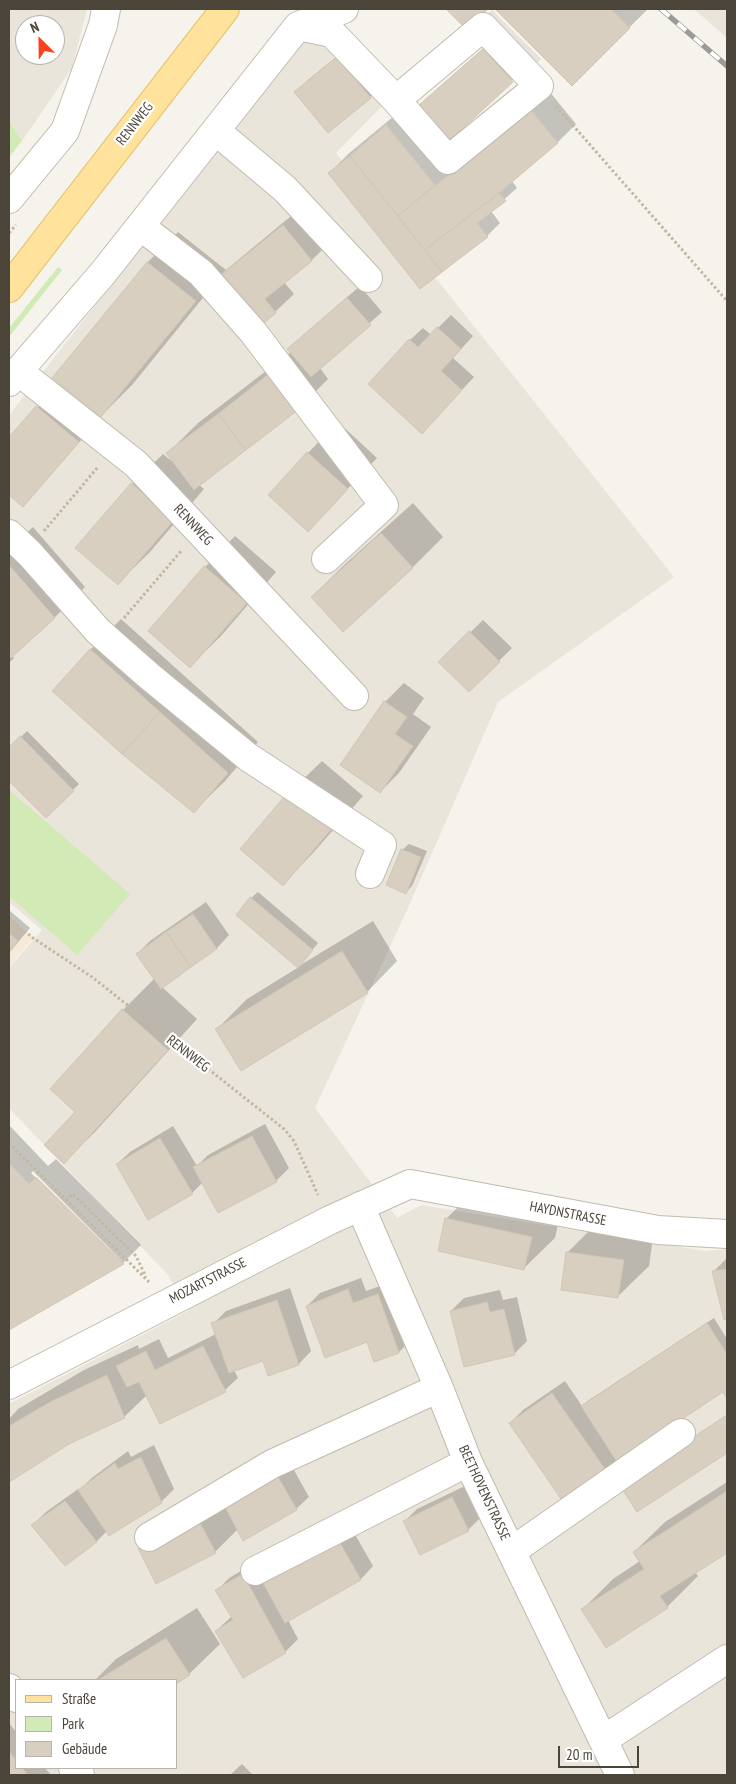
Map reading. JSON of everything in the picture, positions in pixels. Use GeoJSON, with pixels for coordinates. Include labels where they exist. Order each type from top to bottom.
{"type":"FeatureCollection","features":[{"type":"Feature","properties":{"kind":"main road","name":"RENNWEG"},"geometry":{"type":"LineString","coordinates":[[9,288],[225,9]]}},
{"type":"Feature","properties":{"kind":"street"},"geometry":{"type":"LineString","coordinates":[[9,199],[65,131],[103,25],[106,9]]}},
{"type":"Feature","properties":{"kind":"street"},"geometry":{"type":"LineString","coordinates":[[298,26],[344,9]]}},
{"type":"Feature","properties":{"kind":"street"},"geometry":{"type":"LineString","coordinates":[[298,26],[332,33],[396,100],[448,160],[539,86],[483,27],[396,100]]}},
{"type":"Feature","properties":{"kind":"street","name":"RENNWEG"},"geometry":{"type":"LineString","coordinates":[[298,26],[103,273],[13,377],[136,464],[354,696]]}},
{"type":"Feature","properties":{"kind":"street"},"geometry":{"type":"LineString","coordinates":[[216,131],[285,189],[368,278]]}},
{"type":"Feature","properties":{"kind":"street"},"geometry":{"type":"LineString","coordinates":[[140,226],[201,273],[253,332],[384,505],[326,559]]}},
{"type":"Feature","properties":{"kind":"street"},"geometry":{"type":"LineString","coordinates":[[9,534],[30,554],[98,632],[148,676],[248,757],[382,845],[370,874]]}},
{"type":"Feature","properties":{"kind":"street","name":"MOZARTSTRASSE"},"geometry":{"type":"LineString","coordinates":[[11,1376],[169,1301],[330,1220],[410,1184]]}},
{"type":"Feature","properties":{"kind":"street","name":"HAYDNSTRASSE"},"geometry":{"type":"LineString","coordinates":[[410,1184],[658,1230],[727,1234]]}},
{"type":"Feature","properties":{"kind":"street","name":"BEETHOVENSTRASSE"},"geometry":{"type":"LineString","coordinates":[[360,1206],[468,1462],[620,1775]]}},
{"type":"Feature","properties":{"kind":"street"},"geometry":{"type":"LineString","coordinates":[[149,1537],[272,1464],[438,1388]]}},
{"type":"Feature","properties":{"kind":"street"},"geometry":{"type":"LineString","coordinates":[[512,1551],[681,1433]]}},
{"type":"Feature","properties":{"kind":"street"},"geometry":{"type":"LineString","coordinates":[[255,1571],[468,1462]]}},
{"type":"Feature","properties":{"kind":"street"},"geometry":{"type":"LineString","coordinates":[[603,1740],[727,1659]]}},
{"type":"Feature","properties":{"kind":"path"},"geometry":{"type":"LineString","coordinates":[[539,86],[727,302]]}},
{"type":"Feature","properties":{"kind":"path"},"geometry":{"type":"LineString","coordinates":[[42,534],[114,448]]}},
{"type":"Feature","properties":{"kind":"path"},"geometry":{"type":"LineString","coordinates":[[120,622],[199,531]]}},
{"type":"Feature","properties":{"kind":"path","name":"RENNWEG"},"geometry":{"type":"LineString","coordinates":[[9,918],[33,938],[92,977],[284,1129],[294,1141],[330,1220]]}},
{"type":"Feature","properties":{"kind":"path"},"geometry":{"type":"LineString","coordinates":[[9,1143],[169,1301]]}},
{"type":"Feature","properties":{"kind":"path"},"geometry":{"type":"LineString","coordinates":[[66,1200],[73,1194],[136,1256],[147,1279]]}},
{"type":"Feature","properties":{"kind":"shaded area"},"geometry":{"type":"Polygon","coordinates":[[[9,9],[87,9],[72,68],[22,141],[9,121],[9,9]]]}},
{"type":"Feature","properties":{"kind":"shaded area"},"geometry":{"type":"Polygon","coordinates":[[[694,9],[727,9],[727,38],[694,9]]]}},
{"type":"Feature","properties":{"kind":"shaded area"},"geometry":{"type":"Polygon","coordinates":[[[492,10],[541,59],[531,69],[482,20],[492,10]]]}},
{"type":"Feature","properties":{"kind":"shaded area"},"geometry":{"type":"Polygon","coordinates":[[[305,36],[327,40],[385,103],[336,153],[674,577],[498,702],[408,908],[315,1108],[397,1218],[421,1205],[706,1251],[727,1249],[727,1775],[9,1775],[9,1404],[188,1311],[168,1275],[9,1108],[9,968],[42,930],[9,902],[9,415],[173,207],[262,83],[305,36]]]}},
{"type":"Feature","properties":{"kind":"shaded area"},"geometry":{"type":"Polygon","coordinates":[[[9,918],[33,938],[9,966],[9,918]]]}},
{"type":"Feature","properties":{"kind":"green space"},"geometry":{"type":"Polygon","coordinates":[[[9,121],[22,141],[9,157],[9,121]]]}},
{"type":"Feature","properties":{"kind":"green space"},"geometry":{"type":"Polygon","coordinates":[[[58,267],[62,270],[9,337],[9,328],[58,267]]]}},
{"type":"Feature","properties":{"kind":"green space"},"geometry":{"type":"Polygon","coordinates":[[[9,790],[130,894],[77,955],[9,896],[9,790]]]}},
{"type":"Feature","properties":{"kind":"building"},"geometry":{"type":"Polygon","coordinates":[[[446,9],[488,9],[467,30],[446,9]]]}},
{"type":"Feature","properties":{"kind":"building"},"geometry":{"type":"Polygon","coordinates":[[[495,9],[611,9],[630,28],[572,86],[495,9]]]}},
{"type":"Feature","properties":{"kind":"building"},"geometry":{"type":"Polygon","coordinates":[[[483,49],[513,82],[448,142],[418,106],[483,49]]]}},
{"type":"Feature","properties":{"kind":"building"},"geometry":{"type":"Polygon","coordinates":[[[337,57],[371,98],[328,133],[294,92],[337,57]]]}},
{"type":"Feature","properties":{"kind":"building"},"geometry":{"type":"Polygon","coordinates":[[[530,109],[558,143],[499,193],[425,250],[398,216],[530,109]]]}},
{"type":"Feature","properties":{"kind":"building"},"geometry":{"type":"Polygon","coordinates":[[[386,125],[435,185],[398,216],[350,156],[386,125]]]}},
{"type":"Feature","properties":{"kind":"building"},"geometry":{"type":"Polygon","coordinates":[[[350,156],[442,272],[420,289],[328,173],[350,156]]]}},
{"type":"Feature","properties":{"kind":"building"},"geometry":{"type":"Polygon","coordinates":[[[499,193],[506,201],[477,223],[488,237],[442,272],[425,250],[499,193]]]}},
{"type":"Feature","properties":{"kind":"building"},"geometry":{"type":"Polygon","coordinates":[[[283,225],[312,261],[265,299],[276,313],[253,332],[212,282],[283,225]]]}},
{"type":"Feature","properties":{"kind":"building"},"geometry":{"type":"Polygon","coordinates":[[[147,262],[196,301],[101,417],[52,378],[147,262]]]}},
{"type":"Feature","properties":{"kind":"building"},"geometry":{"type":"Polygon","coordinates":[[[347,298],[371,325],[311,377],[287,349],[347,298]]]}},
{"type":"Feature","properties":{"kind":"building"},"geometry":{"type":"Polygon","coordinates":[[[437,327],[461,349],[441,371],[462,390],[422,434],[368,384],[409,339],[418,347],[437,327]]]}},
{"type":"Feature","properties":{"kind":"building"},"geometry":{"type":"Polygon","coordinates":[[[270,373],[298,410],[246,450],[218,414],[270,373]]]}},
{"type":"Feature","properties":{"kind":"building"},"geometry":{"type":"Polygon","coordinates":[[[36,406],[79,442],[23,507],[9,495],[9,437],[36,406]]]}},
{"type":"Feature","properties":{"kind":"building"},"geometry":{"type":"Polygon","coordinates":[[[218,414],[246,450],[194,490],[166,453],[218,414]]]}},
{"type":"Feature","properties":{"kind":"building"},"geometry":{"type":"Polygon","coordinates":[[[307,452],[348,489],[308,532],[268,495],[307,452]]]}},
{"type":"Feature","properties":{"kind":"building"},"geometry":{"type":"Polygon","coordinates":[[[131,483],[174,520],[118,585],[75,548],[131,483]]]}},
{"type":"Feature","properties":{"kind":"building"},"geometry":{"type":"Polygon","coordinates":[[[381,533],[413,568],[343,632],[311,597],[381,533]]]}},
{"type":"Feature","properties":{"kind":"building"},"geometry":{"type":"Polygon","coordinates":[[[9,565],[55,618],[11,658],[9,656],[9,565]]]}},
{"type":"Feature","properties":{"kind":"building"},"geometry":{"type":"Polygon","coordinates":[[[204,566],[247,603],[190,668],[148,631],[204,566]]]}},
{"type":"Feature","properties":{"kind":"building"},"geometry":{"type":"Polygon","coordinates":[[[469,631],[500,662],[469,692],[438,662],[469,631]]]}},
{"type":"Feature","properties":{"kind":"building"},"geometry":{"type":"Polygon","coordinates":[[[90,649],[160,712],[122,754],[52,691],[90,649]]]}},
{"type":"Feature","properties":{"kind":"building"},"geometry":{"type":"Polygon","coordinates":[[[384,701],[407,717],[395,734],[413,746],[380,793],[340,765],[384,701]]]}},
{"type":"Feature","properties":{"kind":"building"},"geometry":{"type":"Polygon","coordinates":[[[160,712],[228,773],[194,813],[122,754],[160,712]]]}},
{"type":"Feature","properties":{"kind":"building"},"geometry":{"type":"Polygon","coordinates":[[[20,736],[74,791],[46,818],[9,781],[9,747],[20,736]]]}},
{"type":"Feature","properties":{"kind":"building"},"geometry":{"type":"Polygon","coordinates":[[[290,790],[333,827],[283,886],[240,849],[290,790]]]}},
{"type":"Feature","properties":{"kind":"building"},"geometry":{"type":"Polygon","coordinates":[[[401,849],[421,857],[406,894],[386,885],[401,849]]]}},
{"type":"Feature","properties":{"kind":"building"},"geometry":{"type":"Polygon","coordinates":[[[250,897],[313,950],[298,968],[236,915],[250,897]]]}},
{"type":"Feature","properties":{"kind":"building"},"geometry":{"type":"Polygon","coordinates":[[[193,914],[217,949],[191,967],[166,932],[193,914]]]}},
{"type":"Feature","properties":{"kind":"building"},"geometry":{"type":"Polygon","coordinates":[[[166,932],[191,967],[161,989],[136,954],[166,932]]]}},
{"type":"Feature","properties":{"kind":"building"},"geometry":{"type":"Polygon","coordinates":[[[9,933],[18,941],[9,952],[9,933]]]}},
{"type":"Feature","properties":{"kind":"building"},"geometry":{"type":"Polygon","coordinates":[[[342,951],[368,993],[241,1071],[215,1029],[342,951]]]}},
{"type":"Feature","properties":{"kind":"building"},"geometry":{"type":"Polygon","coordinates":[[[122,1009],[168,1050],[64,1164],[44,1145],[75,1112],[50,1089],[122,1009]]]}},
{"type":"Feature","properties":{"kind":"building"},"geometry":{"type":"Polygon","coordinates":[[[252,1136],[277,1182],[218,1213],[193,1167],[252,1136]]]}},
{"type":"Feature","properties":{"kind":"building"},"geometry":{"type":"Polygon","coordinates":[[[160,1138],[193,1194],[148,1220],[116,1164],[160,1138]]]}},
{"type":"Feature","properties":{"kind":"building"},"geometry":{"type":"Polygon","coordinates":[[[9,1163],[29,1184],[36,1177],[124,1264],[9,1330],[9,1163]]]}},
{"type":"Feature","properties":{"kind":"building"},"geometry":{"type":"Polygon","coordinates":[[[445,1218],[532,1237],[524,1270],[438,1251],[445,1218]]]}},
{"type":"Feature","properties":{"kind":"building"},"geometry":{"type":"Polygon","coordinates":[[[566,1252],[624,1260],[618,1298],[561,1290],[566,1252]]]}},
{"type":"Feature","properties":{"kind":"building"},"geometry":{"type":"Polygon","coordinates":[[[727,1269],[727,1319],[724,1320],[712,1271],[727,1269]]]}},
{"type":"Feature","properties":{"kind":"building"},"geometry":{"type":"Polygon","coordinates":[[[348,1289],[353,1303],[378,1294],[399,1353],[374,1362],[367,1342],[325,1358],[306,1306],[348,1289]]]}},
{"type":"Feature","properties":{"kind":"building"},"geometry":{"type":"Polygon","coordinates":[[[277,1300],[299,1365],[268,1376],[263,1361],[229,1373],[211,1323],[277,1300]]]}},
{"type":"Feature","properties":{"kind":"building"},"geometry":{"type":"Polygon","coordinates":[[[487,1302],[490,1312],[504,1309],[515,1355],[464,1367],[450,1311],[487,1302]]]}},
{"type":"Feature","properties":{"kind":"building"},"geometry":{"type":"Polygon","coordinates":[[[707,1323],[727,1354],[727,1399],[723,1392],[617,1462],[581,1406],[707,1323]]]}},
{"type":"Feature","properties":{"kind":"building"},"geometry":{"type":"Polygon","coordinates":[[[203,1346],[226,1392],[160,1424],[139,1382],[127,1387],[116,1366],[146,1351],[155,1370],[203,1346]]]}},
{"type":"Feature","properties":{"kind":"building"},"geometry":{"type":"Polygon","coordinates":[[[107,1375],[125,1418],[69,1444],[11,1481],[9,1478],[9,1426],[52,1401],[107,1375]]]}},
{"type":"Feature","properties":{"kind":"building"},"geometry":{"type":"Polygon","coordinates":[[[552,1393],[607,1472],[563,1502],[509,1423],[552,1393]]]}},
{"type":"Feature","properties":{"kind":"building"},"geometry":{"type":"Polygon","coordinates":[[[727,1415],[727,1453],[637,1512],[620,1486],[727,1415]]]}},
{"type":"Feature","properties":{"kind":"building"},"geometry":{"type":"Polygon","coordinates":[[[141,1457],[162,1503],[109,1536],[78,1490],[115,1463],[118,1469],[141,1457]]]}},
{"type":"Feature","properties":{"kind":"building"},"geometry":{"type":"Polygon","coordinates":[[[277,1475],[297,1510],[243,1541],[224,1505],[277,1475]]]}},
{"type":"Feature","properties":{"kind":"building"},"geometry":{"type":"Polygon","coordinates":[[[727,1491],[727,1553],[660,1596],[668,1608],[606,1648],[581,1609],[644,1569],[633,1552],[727,1491]]]}},
{"type":"Feature","properties":{"kind":"building"},"geometry":{"type":"Polygon","coordinates":[[[452,1497],[469,1531],[420,1555],[403,1521],[452,1497]]]}},
{"type":"Feature","properties":{"kind":"building"},"geometry":{"type":"Polygon","coordinates":[[[65,1501],[97,1542],[65,1566],[31,1525],[65,1501]]]}},
{"type":"Feature","properties":{"kind":"building"},"geometry":{"type":"Polygon","coordinates":[[[197,1517],[216,1553],[156,1584],[138,1548],[197,1517]]]}},
{"type":"Feature","properties":{"kind":"building"},"geometry":{"type":"Polygon","coordinates":[[[339,1541],[361,1580],[285,1623],[263,1583],[339,1541]]]}},
{"type":"Feature","properties":{"kind":"building"},"geometry":{"type":"Polygon","coordinates":[[[243,1574],[286,1653],[243,1678],[215,1631],[233,1620],[215,1590],[243,1574]]]}},
{"type":"Feature","properties":{"kind":"building"},"geometry":{"type":"Polygon","coordinates":[[[166,1638],[190,1675],[178,1683],[178,1679],[100,1679],[166,1638]]]}},
{"type":"Feature","properties":{"kind":"building"},"geometry":{"type":"Polygon","coordinates":[[[9,1751],[15,1759],[15,1769],[23,1769],[28,1775],[9,1775],[9,1751]]]}},
{"type":"Feature","properties":{"kind":"railway"},"geometry":{"type":"LineString","coordinates":[[661,9],[727,66]]}}]}
